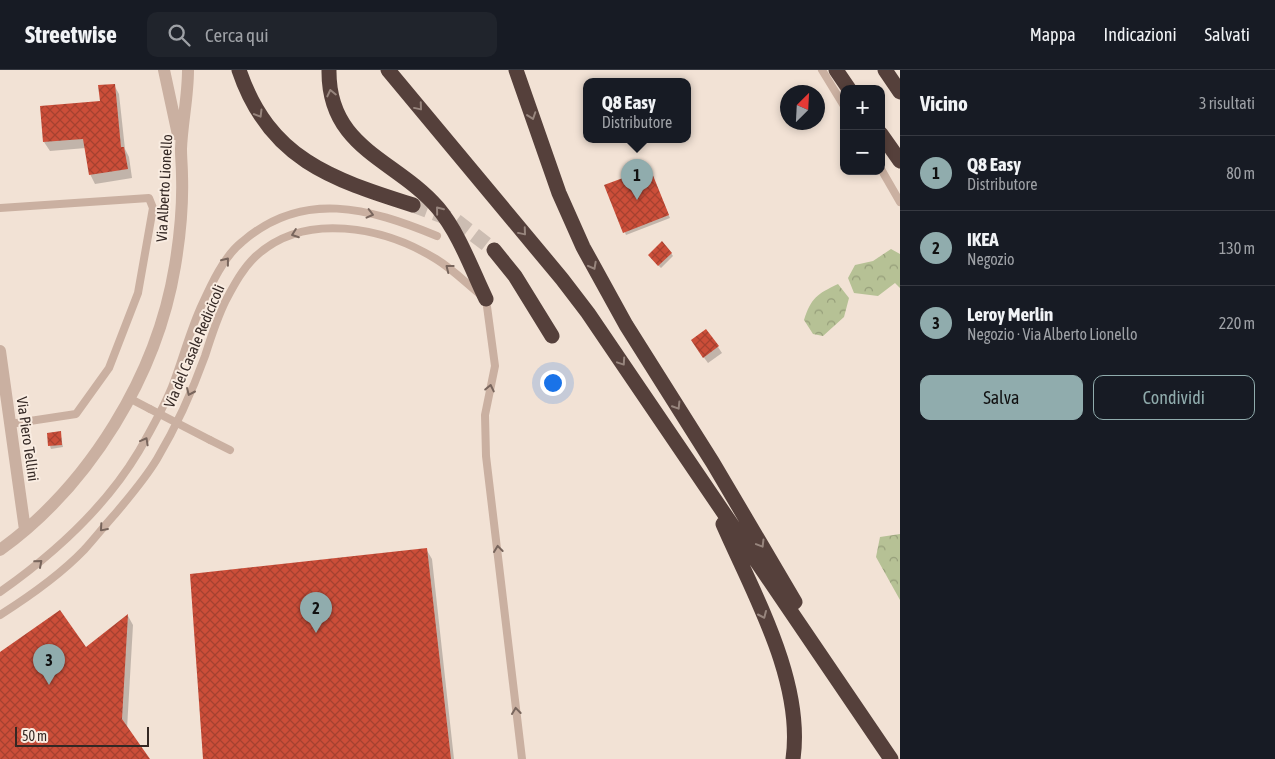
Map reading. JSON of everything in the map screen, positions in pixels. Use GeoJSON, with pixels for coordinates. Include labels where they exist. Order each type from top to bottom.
{"type":"FeatureCollection","features":[{"type":"Feature","properties":{"kind":"highway"},"geometry":{"type":"LineString","coordinates":[[239,70],[249,96],[262,120],[293,152],[314,166],[364,190],[413,205]]}},
{"type":"Feature","properties":{"kind":"highway"},"geometry":{"type":"LineString","coordinates":[[329,70],[330,91],[339,116],[345,126],[368,152],[420,190],[439,209],[457,238],[486,299]]}},
{"type":"Feature","properties":{"kind":"highway"},"geometry":{"type":"LineString","coordinates":[[388,70],[562,279],[609,343],[892,759]]}},
{"type":"Feature","properties":{"kind":"highway"},"geometry":{"type":"LineString","coordinates":[[516,70],[559,193],[594,269],[626,326],[713,463],[795,602],[892,759]]}},
{"type":"Feature","properties":{"kind":"highway"},"geometry":{"type":"LineString","coordinates":[[836,70],[846,85]]}},
{"type":"Feature","properties":{"kind":"highway"},"geometry":{"type":"LineString","coordinates":[[885,70],[900,92]]}},
{"type":"Feature","properties":{"kind":"highway"},"geometry":{"type":"LineString","coordinates":[[885,139],[900,160]]}},
{"type":"Feature","properties":{"kind":"highway"},"geometry":{"type":"LineString","coordinates":[[494,250],[515,276],[552,336]]}},
{"type":"Feature","properties":{"kind":"highway"},"geometry":{"type":"LineString","coordinates":[[708,491],[775,642],[792,707],[795,745],[793,759]]}},
{"type":"Feature","properties":{"kind":"street"},"geometry":{"type":"LineString","coordinates":[[164,70],[181,150]]}},
{"type":"Feature","properties":{"kind":"street","name":"Via Alberto Lionello"},"geometry":{"type":"LineString","coordinates":[[0,550],[25,530],[63,493],[98,449],[113,428],[129,398],[154,343],[170,294],[182,212],[181,150],[188,70]]}},
{"type":"Feature","properties":{"kind":"street","name":"Via Piero Tellini"},"geometry":{"type":"LineString","coordinates":[[0,351],[25,530]]}},
{"type":"Feature","properties":{"kind":"lane"},"geometry":{"type":"LineString","coordinates":[[822,70],[840,99]]}},
{"type":"Feature","properties":{"kind":"lane"},"geometry":{"type":"LineString","coordinates":[[884,175],[900,202]]}},
{"type":"Feature","properties":{"kind":"lane"},"geometry":{"type":"LineString","coordinates":[[0,208],[149,198],[153,208],[138,292],[109,368],[76,414],[10,424]]}},
{"type":"Feature","properties":{"kind":"lane"},"geometry":{"type":"LineString","coordinates":[[0,592],[36,567],[81,525],[125,473],[139,451],[172,387],[201,308],[221,268],[240,242],[267,224],[296,212],[317,208],[346,209],[366,213],[436,236]]}},
{"type":"Feature","properties":{"kind":"lane","name":"Via del Casale Redicicoli"},"geometry":{"type":"LineString","coordinates":[[0,615],[40,588],[83,551],[148,474],[164,447],[193,386],[227,298],[249,264],[260,253],[291,235],[310,230],[330,228],[368,232],[421,250],[445,264],[486,299]]}},
{"type":"Feature","properties":{"kind":"lane"},"geometry":{"type":"LineString","coordinates":[[486,299],[495,366],[485,414],[484,432],[522,759]]}},
{"type":"Feature","properties":{"kind":"lane"},"geometry":{"type":"LineString","coordinates":[[129,398],[230,450]]}},
{"type":"Feature","properties":{"kind":"green space"},"geometry":{"type":"Polygon","coordinates":[[[891,249],[900,254],[900,288],[895,283],[878,296],[854,293],[848,278],[855,265],[873,261],[891,249]]]}},
{"type":"Feature","properties":{"kind":"green space"},"geometry":{"type":"Polygon","coordinates":[[[838,284],[849,298],[844,317],[823,336],[813,334],[804,320],[809,306],[820,294],[838,284]]]}},
{"type":"Feature","properties":{"kind":"green space"},"geometry":{"type":"Polygon","coordinates":[[[900,534],[900,600],[876,557],[880,537],[900,534]]]}},
{"type":"Feature","properties":{"kind":"building"},"geometry":{"type":"Polygon","coordinates":[[[115,84],[121,147],[124,147],[128,169],[89,175],[83,139],[43,142],[40,106],[100,101],[98,85],[115,84]]]}},
{"type":"Feature","properties":{"kind":"building"},"geometry":{"type":"Polygon","coordinates":[[[650,168],[669,215],[623,233],[604,185],[650,168]]]}},
{"type":"Feature","properties":{"kind":"building"},"geometry":{"type":"Polygon","coordinates":[[[662,241],[672,253],[658,266],[648,255],[662,241]]]}},
{"type":"Feature","properties":{"kind":"building"},"geometry":{"type":"Polygon","coordinates":[[[706,329],[719,346],[703,358],[691,340],[706,329]]]}},
{"type":"Feature","properties":{"kind":"building"},"geometry":{"type":"Polygon","coordinates":[[[61,431],[62,445],[48,446],[47,433],[61,431]]]}},
{"type":"Feature","properties":{"kind":"building"},"geometry":{"type":"Polygon","coordinates":[[[427,548],[451,759],[203,759],[190,574],[427,548]]]}},
{"type":"Feature","properties":{"kind":"building"},"geometry":{"type":"Polygon","coordinates":[[[60,610],[86,647],[128,614],[122,719],[150,759],[0,759],[0,652],[60,610]]]}},
{"type":"Feature","properties":{"kind":"tunnel"},"geometry":{"type":"LineString","coordinates":[[413,205],[456,221],[494,250]]}},
{"type":"Feature","properties":{"kind":"place","name":"Q8 Easy"},"geometry":{"type":"Point","coordinates":[637,200]}},
{"type":"Feature","properties":{"kind":"place","name":"IKEA"},"geometry":{"type":"Point","coordinates":[316,633]}},
{"type":"Feature","properties":{"kind":"place","name":"Leroy Merlin"},"geometry":{"type":"Point","coordinates":[49,685]}}]}
